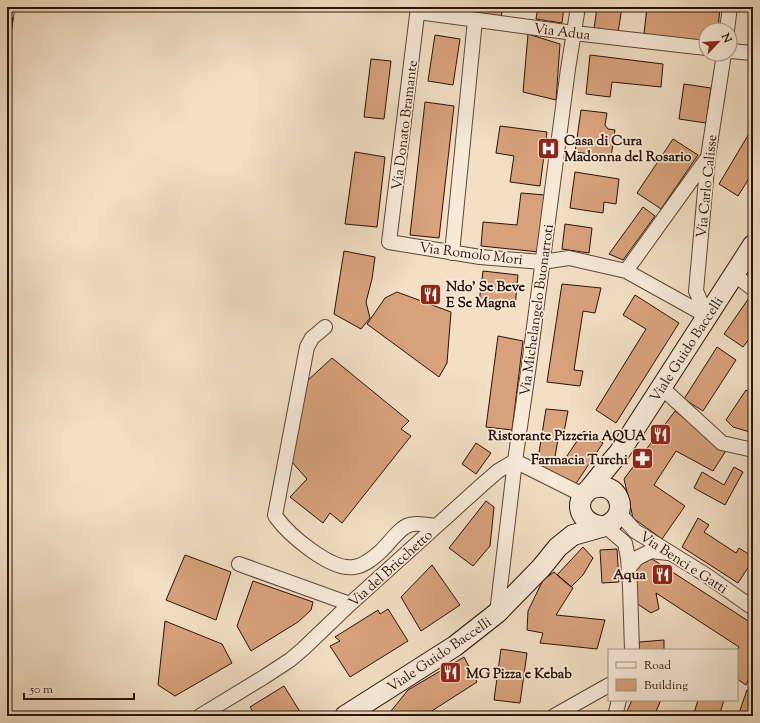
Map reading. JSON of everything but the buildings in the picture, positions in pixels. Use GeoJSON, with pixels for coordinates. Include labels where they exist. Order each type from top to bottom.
{"type":"FeatureCollection","features":[{"type":"Feature","properties":{"kind":"main road","name":"Viale Guido Baccelli"},"geometry":{"type":"LineString","coordinates":[[558,547],[564,531],[584,498],[605,469],[619,453],[753,244]]}},
{"type":"Feature","properties":{"kind":"main road","name":"Viale Guido Baccelli"},"geometry":{"type":"LineString","coordinates":[[345,716],[455,646],[497,613],[541,568],[558,547],[573,535],[608,522],[620,506],[614,492],[619,453]]}},
{"type":"Feature","properties":{"kind":"main road"},"geometry":{"type":"LineString","coordinates":[[608,522],[590,524],[586,520],[583,516],[584,498],[595,487],[605,487],[614,492]]}},
{"type":"Feature","properties":{"kind":"street","name":"Via Michelangelo Buonarroti"},"geometry":{"type":"LineString","coordinates":[[497,613],[515,461],[567,76],[578,7]]}},
{"type":"Feature","properties":{"kind":"street"},"geometry":{"type":"LineString","coordinates":[[728,22],[730,7]]}},
{"type":"Feature","properties":{"kind":"street","name":"Via Adua"},"geometry":{"type":"LineString","coordinates":[[418,9],[475,20],[698,47]]}},
{"type":"Feature","properties":{"kind":"street","name":"Via Donato Bramante"},"geometry":{"type":"LineString","coordinates":[[389,242],[418,9]]}},
{"type":"Feature","properties":{"kind":"street"},"geometry":{"type":"LineString","coordinates":[[452,253],[475,20]]}},
{"type":"Feature","properties":{"kind":"street"},"geometry":{"type":"LineString","coordinates":[[738,52],[753,53]]}},
{"type":"Feature","properties":{"kind":"street","name":"Via Carlo Calisse"},"geometry":{"type":"LineString","coordinates":[[707,316],[696,290],[708,157],[723,62]]}},
{"type":"Feature","properties":{"kind":"street"},"geometry":{"type":"LineString","coordinates":[[626,271],[708,157]]}},
{"type":"Feature","properties":{"kind":"street","name":"Via Romolo Mori"},"geometry":{"type":"LineString","coordinates":[[389,242],[480,257],[542,262],[569,258],[626,271],[707,316]]}},
{"type":"Feature","properties":{"kind":"street"},"geometry":{"type":"LineString","coordinates":[[734,274],[753,289]]}},
{"type":"Feature","properties":{"kind":"street"},"geometry":{"type":"LineString","coordinates":[[325,327],[312,338],[307,348],[275,515],[276,517],[300,542],[318,555],[342,567],[353,568],[361,565],[382,551],[402,530],[410,524],[436,526]]}},
{"type":"Feature","properties":{"kind":"street"},"geometry":{"type":"LineString","coordinates":[[661,387],[722,443],[753,450]]}},
{"type":"Feature","properties":{"kind":"street"},"geometry":{"type":"LineString","coordinates":[[515,461],[584,498]]}},
{"type":"Feature","properties":{"kind":"street","name":"Via del Bricchetto"},"geometry":{"type":"LineString","coordinates":[[200,716],[290,660],[436,526],[494,475],[515,461]]}},
{"type":"Feature","properties":{"kind":"street"},"geometry":{"type":"LineString","coordinates":[[608,522],[625,543],[628,558],[632,649]]}},
{"type":"Feature","properties":{"kind":"street","name":"Via Benci e Gatti"},"geometry":{"type":"LineString","coordinates":[[608,522],[636,531],[706,575],[753,608]]}},
{"type":"Feature","properties":{"kind":"street"},"geometry":{"type":"LineString","coordinates":[[629,568],[637,558],[651,551],[671,553]]}},
{"type":"Feature","properties":{"kind":"street"},"geometry":{"type":"LineString","coordinates":[[239,564],[350,604]]}},
{"type":"Feature","properties":{"kind":"street"},"geometry":{"type":"LineString","coordinates":[[559,715],[608,686]]}},
{"type":"Feature","properties":{"kind":"street"},"geometry":{"type":"LineString","coordinates":[[615,716],[619,701]]}},
{"type":"Feature","properties":{"kind":"railway"},"geometry":{"type":"LineString","coordinates":[[7,53],[13,7]]}},
{"type":"Feature","properties":{"kind":"place","name":"Casa di Cura Madonna del Rosario"},"geometry":{"type":"Point","coordinates":[548,148]}},
{"type":"Feature","properties":{"kind":"place","name":"Ndo' Se Beve E Se Magna"},"geometry":{"type":"Point","coordinates":[430,294]}},
{"type":"Feature","properties":{"kind":"place","name":"Ristorante Pizzeria AQUA"},"geometry":{"type":"Point","coordinates":[661,435]}},
{"type":"Feature","properties":{"kind":"place","name":"Farmacia Turchi"},"geometry":{"type":"Point","coordinates":[643,459]}},
{"type":"Feature","properties":{"kind":"place","name":"Aqua"},"geometry":{"type":"Point","coordinates":[662,574]}},
{"type":"Feature","properties":{"kind":"place","name":"MG Pizza e Kebab"},"geometry":{"type":"Point","coordinates":[450,673]}}]}
